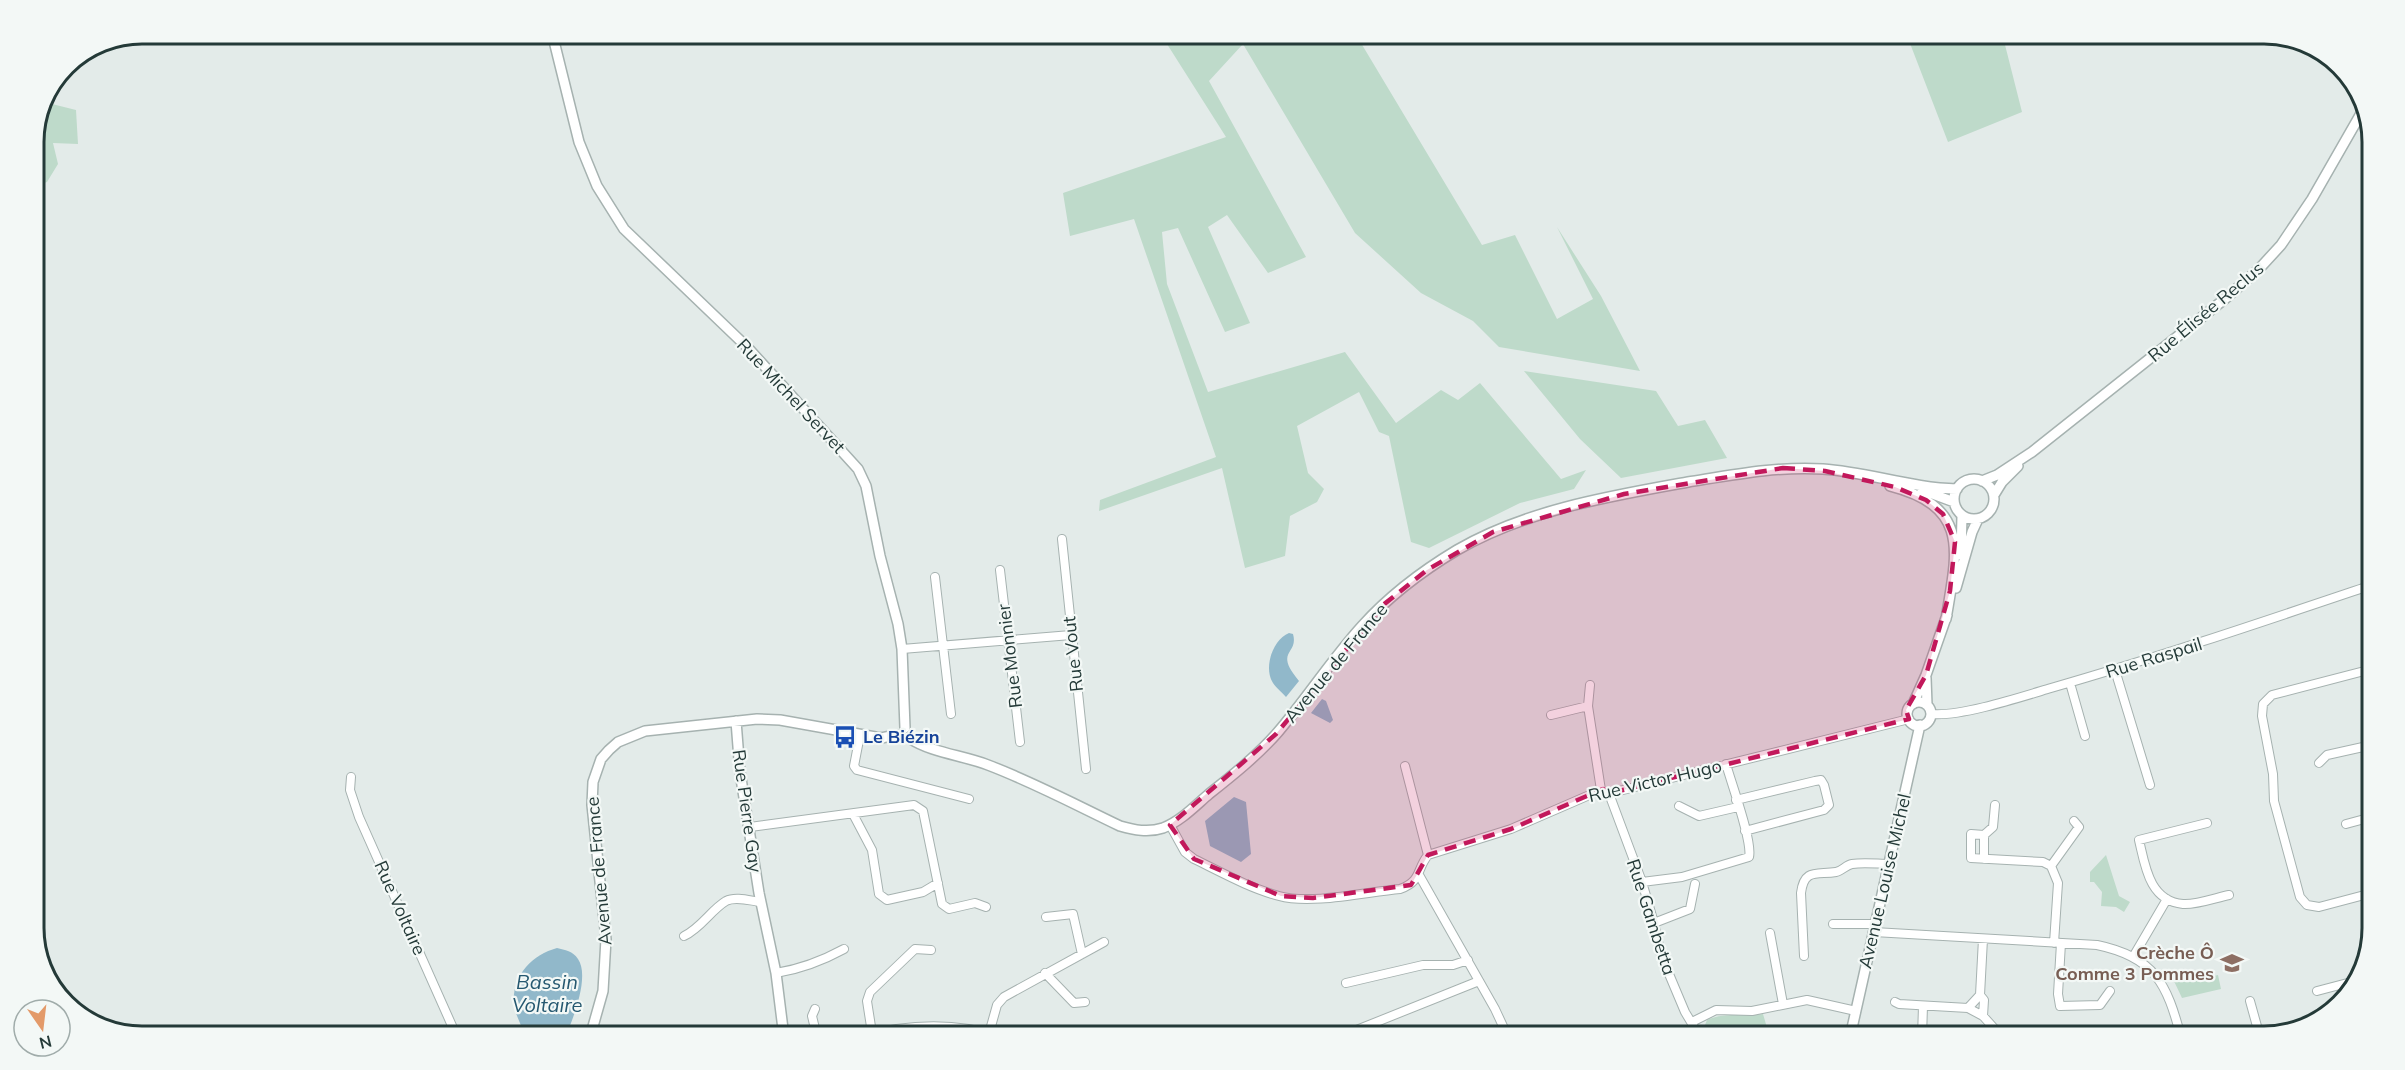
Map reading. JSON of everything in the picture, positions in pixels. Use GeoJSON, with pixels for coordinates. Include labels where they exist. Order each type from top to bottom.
{"type":"FeatureCollection","features":[{"type":"Feature","properties":{"kind":"street","name":"Rue Michel Servet"},"geometry":{"type":"LineString","coordinates":[[555,44],[579,142],[597,186],[624,229],[747,348],[858,469],[866,486],[902,649],[904,728]]}},
{"type":"Feature","properties":{"kind":"street","name":"Rue Élisée Reclus"},"geometry":{"type":"LineString","coordinates":[[1982,481],[1996,475],[2032,452],[2226,298],[2259,269],[2281,245],[2312,199],[2358,118]]}},
{"type":"Feature","properties":{"kind":"street","name":"Rue Élisée Reclus"},"geometry":{"type":"LineString","coordinates":[[1994,495],[2002,482],[2032,452]]}},
{"type":"Feature","properties":{"kind":"street"},"geometry":{"type":"LineString","coordinates":[[1797,468],[1834,473],[1895,487],[1926,500],[1938,508],[1951,528],[1955,542],[1946,619]]}},
{"type":"Feature","properties":{"kind":"street","name":"Avenue de France"},"geometry":{"type":"LineString","coordinates":[[909,738],[928,747],[1006,771],[1120,826],[1148,831],[1170,825],[1179,819],[1243,766],[1276,734],[1338,655],[1383,605],[1426,570],[1457,550],[1493,532],[1552,511],[1647,489],[1763,471],[1797,468],[1846,472],[1899,483],[1957,489]]}},
{"type":"Feature","properties":{"kind":"street"},"geometry":{"type":"LineString","coordinates":[[1926,675],[1929,721],[1920,725],[1914,724],[1909,719],[1908,713],[1926,675],[1946,619],[1952,601],[1972,532],[1978,519],[1989,513],[1992,507],[1994,495],[1982,481],[1971,479],[1957,489],[1954,502],[1964,522],[1961,558],[1952,601]]}},
{"type":"Feature","properties":{"kind":"street","name":"Avenue de France"},"geometry":{"type":"LineString","coordinates":[[1899,483],[1954,502]]}},
{"type":"Feature","properties":{"kind":"street"},"geometry":{"type":"LineString","coordinates":[[1962,516],[1978,519]]}},
{"type":"Feature","properties":{"kind":"street","name":"Rue Vout"},"geometry":{"type":"LineString","coordinates":[[1062,539],[1086,769]]}},
{"type":"Feature","properties":{"kind":"street","name":"Rue Monnier"},"geometry":{"type":"LineString","coordinates":[[1000,570],[1020,742]]}},
{"type":"Feature","properties":{"kind":"street"},"geometry":{"type":"LineString","coordinates":[[935,576],[951,714]]}},
{"type":"Feature","properties":{"kind":"street","name":"Rue Raspail"},"geometry":{"type":"LineString","coordinates":[[1929,710],[1971,709],[2070,683],[2195,645],[2362,589]]}},
{"type":"Feature","properties":{"kind":"street"},"geometry":{"type":"LineString","coordinates":[[902,649],[1071,635]]}},
{"type":"Feature","properties":{"kind":"street"},"geometry":{"type":"LineString","coordinates":[[2115,670],[2150,785]]}},
{"type":"Feature","properties":{"kind":"street"},"geometry":{"type":"LineString","coordinates":[[2362,672],[2272,695],[2263,704],[2262,716],[2270,751],[2274,801],[2300,897],[2307,905],[2319,907],[2362,896]]}},
{"type":"Feature","properties":{"kind":"street"},"geometry":{"type":"LineString","coordinates":[[2070,683],[2085,736]]}},
{"type":"Feature","properties":{"kind":"street"},"geometry":{"type":"LineString","coordinates":[[1590,685],[1588,706],[1601,790]]}},
{"type":"Feature","properties":{"kind":"street"},"geometry":{"type":"LineString","coordinates":[[1913,704],[1920,702],[1929,710]]}},
{"type":"Feature","properties":{"kind":"street"},"geometry":{"type":"LineString","coordinates":[[1551,715],[1588,706]]}},
{"type":"Feature","properties":{"kind":"street","name":"Rue Victor Hugo"},"geometry":{"type":"LineString","coordinates":[[1428,855],[1511,829],[1601,790],[1611,793],[1909,719]]}},
{"type":"Feature","properties":{"kind":"street","name":"Avenue de France"},"geometry":{"type":"LineString","coordinates":[[594,1026],[606,969],[606,935],[592,805],[593,782],[601,759],[618,742],[636,734],[736,721],[780,720],[880,738],[896,735]]}},
{"type":"Feature","properties":{"kind":"street","name":"Rue Pierre Gay"},"geometry":{"type":"LineString","coordinates":[[736,721],[739,761],[761,902],[776,973],[783,1026]]}},
{"type":"Feature","properties":{"kind":"street","name":"Avenue Louise Michel"},"geometry":{"type":"LineString","coordinates":[[1853,1026],[1920,725]]}},
{"type":"Feature","properties":{"kind":"street"},"geometry":{"type":"LineString","coordinates":[[904,728],[909,732],[909,738],[901,741],[896,735],[898,729],[904,728]]}},
{"type":"Feature","properties":{"kind":"street"},"geometry":{"type":"LineString","coordinates":[[860,735],[854,766],[857,770],[969,799]]}},
{"type":"Feature","properties":{"kind":"street"},"geometry":{"type":"LineString","coordinates":[[2319,763],[2327,755],[2362,747]]}},
{"type":"Feature","properties":{"kind":"street"},"geometry":{"type":"LineString","coordinates":[[1642,882],[1682,877],[1749,857],[1745,831],[1726,764]]}},
{"type":"Feature","properties":{"kind":"street"},"geometry":{"type":"LineString","coordinates":[[1170,825],[1185,852],[1194,859],[1256,888],[1281,896],[1313,898],[1400,889],[1411,885],[1419,875],[1428,855],[1405,766]]}},
{"type":"Feature","properties":{"kind":"street","name":"Rue Voltaire"},"geometry":{"type":"LineString","coordinates":[[351,777],[350,790],[359,816],[452,1026]]}},
{"type":"Feature","properties":{"kind":"street"},"geometry":{"type":"LineString","coordinates":[[1679,806],[1699,816],[1821,780],[1829,805],[1824,810],[1745,831]]}},
{"type":"Feature","properties":{"kind":"street","name":"Rue Gambetta"},"geometry":{"type":"LineString","coordinates":[[1611,793],[1611,799],[1642,882],[1661,955],[1685,1012],[1694,1026]]}},
{"type":"Feature","properties":{"kind":"street"},"geometry":{"type":"LineString","coordinates":[[750,827],[914,805],[923,811],[942,904],[949,909],[975,903],[986,908]]}},
{"type":"Feature","properties":{"kind":"street"},"geometry":{"type":"LineString","coordinates":[[1995,805],[1993,827],[1984,835],[1971,834],[1971,858],[2043,862],[2051,866],[2058,883],[2057,943],[2060,1006],[2100,1005],[2109,991]]}},
{"type":"Feature","properties":{"kind":"street"},"geometry":{"type":"LineString","coordinates":[[853,814],[872,850],[879,894],[887,900],[923,892],[938,883]]}},
{"type":"Feature","properties":{"kind":"street"},"geometry":{"type":"LineString","coordinates":[[2346,824],[2362,820]]}},
{"type":"Feature","properties":{"kind":"street"},"geometry":{"type":"LineString","coordinates":[[2051,866],[2079,827],[2074,821]]}},
{"type":"Feature","properties":{"kind":"street"},"geometry":{"type":"LineString","coordinates":[[2207,823],[2139,840],[2147,877],[2154,889],[2167,899],[2183,904],[2229,895]]}},
{"type":"Feature","properties":{"kind":"street"},"geometry":{"type":"LineString","coordinates":[[1984,835],[1984,859]]}},
{"type":"Feature","properties":{"kind":"street"},"geometry":{"type":"LineString","coordinates":[[1804,956],[1802,883],[1814,873],[1839,872],[1854,864],[1890,864]]}},
{"type":"Feature","properties":{"kind":"street"},"geometry":{"type":"LineString","coordinates":[[1419,875],[1468,960],[1502,1026]]}},
{"type":"Feature","properties":{"kind":"street"},"geometry":{"type":"LineString","coordinates":[[1654,923],[1690,909],[1695,884]]}},
{"type":"Feature","properties":{"kind":"street","name":"Rue Pierre Gay"},"geometry":{"type":"LineString","coordinates":[[684,936],[693,932],[726,901],[735,899],[761,902]]}},
{"type":"Feature","properties":{"kind":"street"},"geometry":{"type":"LineString","coordinates":[[2133,957],[2167,899]]}},
{"type":"Feature","properties":{"kind":"street"},"geometry":{"type":"LineString","coordinates":[[1047,917],[1073,914],[1082,954]]}},
{"type":"Feature","properties":{"kind":"street"},"geometry":{"type":"LineString","coordinates":[[1833,924],[1983,939],[2097,945],[2116,949],[2145,965],[2163,986],[2178,1026]]}},
{"type":"Feature","properties":{"kind":"street"},"geometry":{"type":"LineString","coordinates":[[1770,933],[1783,1004]]}},
{"type":"Feature","properties":{"kind":"street"},"geometry":{"type":"LineString","coordinates":[[1968,1008],[1980,995],[1983,939]]}},
{"type":"Feature","properties":{"kind":"street"},"geometry":{"type":"LineString","coordinates":[[992,1026],[998,1005],[1004,997],[1104,942]]}},
{"type":"Feature","properties":{"kind":"street"},"geometry":{"type":"LineString","coordinates":[[871,1026],[867,1001],[870,992],[915,949],[932,950]]}},
{"type":"Feature","properties":{"kind":"street"},"geometry":{"type":"LineString","coordinates":[[776,973],[796,970],[844,950]]}},
{"type":"Feature","properties":{"kind":"street"},"geometry":{"type":"LineString","coordinates":[[1346,983],[1423,965],[1453,965],[1468,960]]}},
{"type":"Feature","properties":{"kind":"street"},"geometry":{"type":"LineString","coordinates":[[1045,973],[1074,1003],[1085,1002]]}},
{"type":"Feature","properties":{"kind":"street"},"geometry":{"type":"LineString","coordinates":[[1366,1026],[1479,981]]}},
{"type":"Feature","properties":{"kind":"street"},"geometry":{"type":"LineString","coordinates":[[2317,991],[2344,984]]}},
{"type":"Feature","properties":{"kind":"street"},"geometry":{"type":"LineString","coordinates":[[1980,995],[1984,1000],[1983,1016]]}},
{"type":"Feature","properties":{"kind":"street"},"geometry":{"type":"LineString","coordinates":[[1692,1022],[1716,1010],[1752,1011],[1807,1000],[1856,1011]]}},
{"type":"Feature","properties":{"kind":"street"},"geometry":{"type":"LineString","coordinates":[[2250,1000],[2257,1026]]}},
{"type":"Feature","properties":{"kind":"street"},"geometry":{"type":"LineString","coordinates":[[1895,1002],[1968,1008],[1983,1016],[1992,1026]]}},
{"type":"Feature","properties":{"kind":"street"},"geometry":{"type":"LineString","coordinates":[[1922,1026],[1923,1006]]}},
{"type":"Feature","properties":{"kind":"street"},"geometry":{"type":"LineString","coordinates":[[814,1026],[812,1016],[815,1009]]}},
{"type":"Feature","properties":{"kind":"street"},"geometry":{"type":"LineString","coordinates":[[922,1026],[952,1026]]}},
{"type":"Feature","properties":{"kind":"highlighted area"},"geometry":{"type":"Polygon","coordinates":[[[1783,468],[1825,471],[1895,487],[1926,500],[1943,514],[1955,542],[1950,591],[1926,675],[1906,710],[1909,719],[1611,793],[1603,789],[1511,829],[1428,855],[1411,885],[1313,898],[1281,896],[1194,859],[1170,825],[1276,734],[1383,605],[1427,570],[1493,532],[1624,494],[1783,468]]]}},
{"type":"Feature","properties":{"kind":"green space"},"geometry":{"type":"Polygon","coordinates":[[[1167,44],[1243,44],[1209,81],[1306,257],[1268,273],[1227,215],[1208,227],[1250,323],[1225,332],[1178,228],[1162,232],[1167,284],[1208,392],[1345,352],[1396,423],[1441,390],[1458,400],[1480,383],[1561,479],[1586,470],[1574,489],[1520,503],[1429,548],[1411,542],[1389,436],[1379,432],[1359,392],[1297,426],[1308,473],[1324,489],[1317,502],[1290,516],[1285,556],[1245,568],[1222,468],[1099,511],[1100,500],[1216,457],[1134,219],[1070,236],[1063,193],[1226,137],[1167,44]]]}},
{"type":"Feature","properties":{"kind":"green space"},"geometry":{"type":"Polygon","coordinates":[[[1243,44],[1362,44],[1482,245],[1515,235],[1557,319],[1593,299],[1557,227],[1601,296],[1640,371],[1499,347],[1473,321],[1421,293],[1355,233],[1243,44]]]}},
{"type":"Feature","properties":{"kind":"green space"},"geometry":{"type":"Polygon","coordinates":[[[1910,44],[2005,44],[2022,112],[1948,142],[1910,44]]]}},
{"type":"Feature","properties":{"kind":"green space"},"geometry":{"type":"Polygon","coordinates":[[[52,104],[76,110],[78,144],[53,143],[58,164],[44,183],[44,135],[52,104]]]}},
{"type":"Feature","properties":{"kind":"green space"},"geometry":{"type":"Polygon","coordinates":[[[1524,371],[1656,391],[1678,426],[1705,420],[1727,458],[1621,478],[1580,439],[1524,371]]]}},
{"type":"Feature","properties":{"kind":"green space"},"geometry":{"type":"Polygon","coordinates":[[[2106,855],[2119,896],[2130,902],[2124,912],[2116,907],[2101,906],[2102,892],[2094,882],[2090,882],[2090,872],[2106,855]]]}},
{"type":"Feature","properties":{"kind":"green space"},"geometry":{"type":"Polygon","coordinates":[[[2191,975],[2193,981],[2218,975],[2221,989],[2182,998],[2173,979],[2191,975]]]}},
{"type":"Feature","properties":{"kind":"green space"},"geometry":{"type":"Polygon","coordinates":[[[1763,1014],[1767,1026],[1705,1025],[1707,1020],[1720,1016],[1763,1014]]]}},
{"type":"Feature","properties":{"kind":"water"},"geometry":{"type":"Polygon","coordinates":[[[1289,633],[1293,634],[1294,641],[1288,654],[1288,664],[1299,681],[1286,697],[1270,677],[1269,662],[1278,641],[1289,633]]]}},
{"type":"Feature","properties":{"kind":"water"},"geometry":{"type":"Polygon","coordinates":[[[1322,699],[1326,701],[1333,720],[1330,723],[1311,713],[1322,699]]]}},
{"type":"Feature","properties":{"kind":"water"},"geometry":{"type":"Polygon","coordinates":[[[1234,797],[1246,802],[1251,854],[1241,862],[1210,846],[1205,821],[1234,797]]]}},
{"type":"Feature","properties":{"kind":"water","name":"Bassin Voltaire"},"geometry":{"type":"Polygon","coordinates":[[[557,948],[569,951],[578,959],[581,967],[581,987],[572,1020],[570,1026],[521,1026],[514,1006],[514,995],[519,977],[531,962],[557,948]]]}},
{"type":"Feature","properties":{"kind":"place","name":"Le Biézin"},"geometry":{"type":"Point","coordinates":[845,737]}},
{"type":"Feature","properties":{"kind":"place","name":"Crèche Ô Comme 3 Pommes"},"geometry":{"type":"Point","coordinates":[2232,963]}}]}
